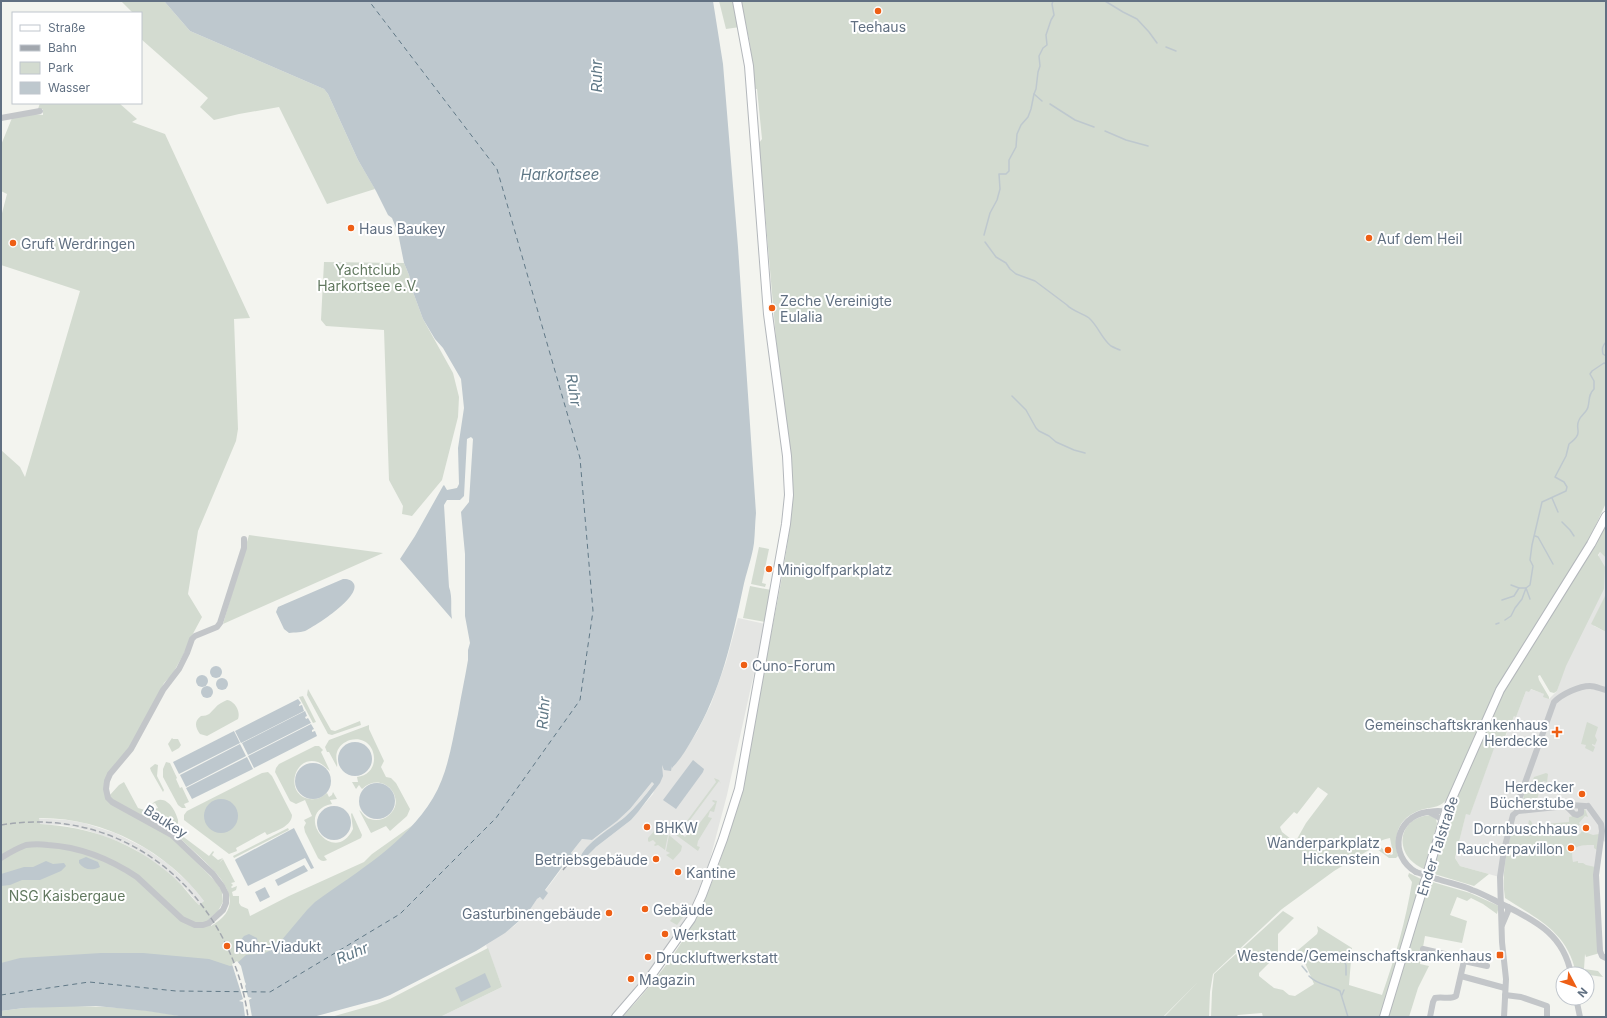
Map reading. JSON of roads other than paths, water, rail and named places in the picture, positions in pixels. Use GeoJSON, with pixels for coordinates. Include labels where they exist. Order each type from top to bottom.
{"type":"FeatureCollection","features":[{"type":"Feature","properties":{"kind":"main road"},"geometry":{"type":"LineString","coordinates":[[616,1017],[667,954],[690,919],[702,896],[729,820],[739,789],[785,534],[789,496],[787,456],[768,314],[750,72],[744,28],[737,1]]}},
{"type":"Feature","properties":{"kind":"main road","name":"Ender Talstraße"},"geometry":{"type":"LineString","coordinates":[[1384,1017],[1446,812],[1500,690],[1591,544],[1606,516]]}},
{"type":"Feature","properties":{"kind":"street"},"geometry":{"type":"LineString","coordinates":[[1,118],[40,111]]}},
{"type":"Feature","properties":{"kind":"street","name":"Baukey"},"geometry":{"type":"LineString","coordinates":[[1,858],[27,845],[55,845],[76,848],[108,860],[137,877],[188,923],[202,925],[209,923],[223,910],[226,903],[226,894],[213,874],[172,835],[112,802],[108,798],[106,789],[110,774],[131,749],[163,690],[179,669],[192,639],[195,636],[217,627],[220,623],[244,548],[244,539]]}},
{"type":"Feature","properties":{"kind":"street"},"geometry":{"type":"LineString","coordinates":[[1518,811],[1518,805],[1554,702],[1558,698],[1583,686],[1591,686],[1606,690]]}},
{"type":"Feature","properties":{"kind":"street"},"geometry":{"type":"LineString","coordinates":[[1504,1017],[1505,991],[1500,877],[1504,850],[1513,815],[1518,811],[1568,807],[1570,805],[1588,806]]}},
{"type":"Feature","properties":{"kind":"street"},"geometry":{"type":"LineString","coordinates":[[1568,807],[1574,814],[1579,815],[1582,811],[1580,806]]}},
{"type":"Feature","properties":{"kind":"street"},"geometry":{"type":"LineString","coordinates":[[1588,806],[1589,814]]}},
{"type":"Feature","properties":{"kind":"street"},"geometry":{"type":"LineString","coordinates":[[1588,806],[1601,824],[1602,831],[1596,875],[1600,951],[1602,956],[1606,958]]}},
{"type":"Feature","properties":{"kind":"street"},"geometry":{"type":"LineString","coordinates":[[1446,812],[1435,810],[1414,816],[1407,822],[1401,831],[1398,840],[1400,855],[1405,863],[1416,872],[1472,889],[1536,921],[1552,935],[1563,948],[1570,966]]}},
{"type":"Feature","properties":{"kind":"street"},"geometry":{"type":"LineString","coordinates":[[1429,812],[1438,816],[1443,821]]}},
{"type":"Feature","properties":{"kind":"street"},"geometry":{"type":"LineString","coordinates":[[1502,925],[1508,912],[1508,907]]}},
{"type":"Feature","properties":{"kind":"street"},"geometry":{"type":"LineString","coordinates":[[1423,949],[1462,958],[1464,961],[1487,966]]}},
{"type":"Feature","properties":{"kind":"street"},"geometry":{"type":"LineString","coordinates":[[1430,1017],[1435,998],[1452,998],[1456,996],[1464,961]]}},
{"type":"Feature","properties":{"kind":"street"},"geometry":{"type":"LineString","coordinates":[[1461,976],[1547,1006],[1547,1017]]}},
{"type":"Feature","properties":{"kind":"street"},"geometry":{"type":"LineString","coordinates":[[1578,1006],[1580,1017]]}},
{"type":"Feature","properties":{"kind":"water","name":"Harkortsee"},"geometry":{"type":"Polygon","coordinates":[[[164,1],[713,1],[723,64],[738,247],[756,513],[752,554],[744,582],[730,646],[711,702],[703,720],[684,753],[672,768],[672,766],[671,771],[664,770],[662,765],[663,776],[660,783],[631,820],[596,847],[582,861],[580,859],[582,853],[592,842],[625,817],[637,805],[654,784],[652,782],[630,809],[617,821],[592,840],[582,839],[571,853],[573,856],[571,860],[568,859],[545,890],[548,893],[543,900],[540,897],[537,899],[527,914],[505,933],[476,951],[390,995],[313,1017],[185,1017],[147,1011],[96,1006],[24,1008],[1,1011],[1,963],[20,958],[101,953],[143,953],[209,959],[230,966],[235,965],[246,955],[265,953],[275,948],[315,902],[364,868],[395,843],[422,814],[433,798],[446,768],[449,757],[468,660],[470,643],[465,616],[465,554],[461,512],[469,502],[473,439],[471,437],[467,439],[464,496],[460,500],[447,500],[444,505],[452,619],[400,559],[415,536],[443,486],[444,485],[447,490],[457,488],[459,484],[458,448],[464,408],[461,379],[443,348],[435,339],[423,319],[404,263],[398,233],[392,218],[388,215],[358,160],[328,94],[324,89],[190,31],[164,1]]]}},
{"type":"Feature","properties":{"kind":"water"},"geometry":{"type":"Polygon","coordinates":[[[343,579],[352,581],[354,584],[354,590],[351,596],[336,610],[319,623],[305,631],[289,633],[284,629],[276,612],[278,607],[343,579]]]}},
{"type":"Feature","properties":{"kind":"water"},"geometry":{"type":"Polygon","coordinates":[[[214,666],[218,666],[222,672],[218,678],[214,678],[210,674],[210,670],[214,666]]]}},
{"type":"Feature","properties":{"kind":"water"},"geometry":{"type":"Polygon","coordinates":[[[200,675],[204,675],[208,681],[204,687],[200,687],[196,683],[196,679],[200,675]]]}},
{"type":"Feature","properties":{"kind":"water"},"geometry":{"type":"Polygon","coordinates":[[[220,678],[224,678],[228,684],[224,690],[220,690],[216,686],[216,682],[220,678]]]}},
{"type":"Feature","properties":{"kind":"water"},"geometry":{"type":"Polygon","coordinates":[[[205,686],[209,686],[213,692],[209,698],[205,698],[201,694],[201,690],[205,686]]]}},
{"type":"Feature","properties":{"kind":"water"},"geometry":{"type":"Polygon","coordinates":[[[298,699],[301,703],[299,706],[302,705],[304,711],[241,743],[235,731],[298,699]]]}},
{"type":"Feature","properties":{"kind":"water"},"geometry":{"type":"Polygon","coordinates":[[[305,711],[307,716],[305,717],[306,719],[308,718],[311,723],[248,755],[242,743],[305,711]]]}},
{"type":"Feature","properties":{"kind":"water"},"geometry":{"type":"Polygon","coordinates":[[[311,724],[314,729],[312,732],[315,731],[317,736],[254,768],[248,756],[311,724]]]}},
{"type":"Feature","properties":{"kind":"water"},"geometry":{"type":"Polygon","coordinates":[[[234,731],[240,743],[179,774],[173,762],[234,731]]]}},
{"type":"Feature","properties":{"kind":"water"},"geometry":{"type":"Polygon","coordinates":[[[352,742],[358,742],[362,743],[369,749],[372,759],[371,766],[365,773],[358,776],[352,776],[348,775],[341,769],[338,762],[338,756],[339,752],[345,745],[352,742]]]}},
{"type":"Feature","properties":{"kind":"water"},"geometry":{"type":"Polygon","coordinates":[[[240,744],[246,756],[186,787],[180,775],[240,744]]]}},
{"type":"Feature","properties":{"kind":"water"},"geometry":{"type":"Polygon","coordinates":[[[247,757],[253,769],[192,799],[186,788],[247,757]]]}},
{"type":"Feature","properties":{"kind":"water"},"geometry":{"type":"Polygon","coordinates":[[[693,760],[704,769],[703,772],[676,809],[663,800],[693,760]]]}},
{"type":"Feature","properties":{"kind":"water"},"geometry":{"type":"Polygon","coordinates":[[[313,763],[326,768],[331,781],[326,794],[313,799],[300,794],[295,781],[300,768],[313,763]]]}},
{"type":"Feature","properties":{"kind":"water"},"geometry":{"type":"Polygon","coordinates":[[[377,783],[390,788],[395,801],[390,814],[377,819],[364,814],[359,801],[364,788],[377,783]]]}},
{"type":"Feature","properties":{"kind":"water"},"geometry":{"type":"Polygon","coordinates":[[[218,799],[224,799],[233,804],[237,810],[237,822],[233,828],[224,833],[218,833],[209,828],[204,819],[204,813],[209,804],[218,799]]]}},
{"type":"Feature","properties":{"kind":"water"},"geometry":{"type":"Polygon","coordinates":[[[331,806],[337,806],[341,807],[348,813],[351,823],[350,830],[344,837],[337,840],[331,840],[327,839],[320,833],[317,826],[317,820],[318,816],[324,809],[331,806]]]}},
{"type":"Feature","properties":{"kind":"water"},"geometry":{"type":"Polygon","coordinates":[[[294,828],[314,868],[311,869],[305,858],[248,886],[235,860],[294,828]]]}},
{"type":"Feature","properties":{"kind":"water"},"geometry":{"type":"Polygon","coordinates":[[[86,857],[98,862],[100,867],[91,869],[83,867],[79,863],[79,860],[86,857]]]}},
{"type":"Feature","properties":{"kind":"water"},"geometry":{"type":"Polygon","coordinates":[[[46,861],[53,864],[64,863],[66,866],[61,871],[40,880],[22,880],[10,885],[1,886],[1,874],[24,867],[33,867],[46,861]]]}},
{"type":"Feature","properties":{"kind":"water"},"geometry":{"type":"Polygon","coordinates":[[[304,865],[308,871],[278,886],[275,880],[304,865]]]}},
{"type":"Feature","properties":{"kind":"water"},"geometry":{"type":"Polygon","coordinates":[[[265,887],[270,897],[260,902],[255,892],[265,887]]]}},
{"type":"Feature","properties":{"kind":"water"},"geometry":{"type":"Polygon","coordinates":[[[249,934],[257,938],[258,943],[252,950],[244,950],[241,948],[240,941],[244,936],[249,934]]]}},
{"type":"Feature","properties":{"kind":"water"},"geometry":{"type":"Polygon","coordinates":[[[485,973],[491,987],[461,1002],[455,988],[485,973]]]}},
{"type":"Feature","properties":{"kind":"waterway"},"geometry":{"type":"LineString","coordinates":[[984,235],[990,213],[997,200],[1000,189],[999,174],[1006,174],[1009,171],[1009,160],[1016,147],[1017,134],[1021,125],[1028,117],[1031,109],[1040,66],[1039,56],[1043,48],[1047,45],[1046,35],[1054,15],[1052,4],[1053,1]]}},
{"type":"Feature","properties":{"kind":"waterway"},"geometry":{"type":"LineString","coordinates":[[1105,1],[1137,19],[1157,43]]}},
{"type":"Feature","properties":{"kind":"waterway"},"geometry":{"type":"LineString","coordinates":[[1166,47],[1176,51]]}},
{"type":"Feature","properties":{"kind":"waterway"},"geometry":{"type":"LineString","coordinates":[[1034,94],[1042,101]]}},
{"type":"Feature","properties":{"kind":"waterway"},"geometry":{"type":"LineString","coordinates":[[1050,104],[1075,120],[1094,127]]}},
{"type":"Feature","properties":{"kind":"waterway"},"geometry":{"type":"LineString","coordinates":[[1105,131],[1126,140],[1148,146]]}},
{"type":"Feature","properties":{"kind":"waterway"},"geometry":{"type":"LineString","coordinates":[[985,242],[996,257],[1006,263],[1016,274],[1035,281],[1072,309],[1089,318],[1108,343],[1120,350]]}},
{"type":"Feature","properties":{"kind":"waterway"},"geometry":{"type":"LineString","coordinates":[[1606,342],[1602,349],[1603,354],[1606,356]]}},
{"type":"Feature","properties":{"kind":"waterway"},"geometry":{"type":"LineString","coordinates":[[1505,620],[1511,616],[1522,599],[1526,588],[1530,585],[1533,566],[1530,560],[1532,545],[1542,502],[1566,491],[1567,487],[1564,482],[1555,477],[1566,456],[1569,444],[1577,437],[1579,420],[1587,409],[1590,395],[1594,389],[1594,381],[1590,374],[1604,363],[1606,364]]}},
{"type":"Feature","properties":{"kind":"waterway"},"geometry":{"type":"LineString","coordinates":[[1012,396],[1026,410],[1039,431],[1049,436],[1056,442],[1085,453]]}},
{"type":"Feature","properties":{"kind":"waterway"},"geometry":{"type":"LineString","coordinates":[[1552,498],[1558,512]]}},
{"type":"Feature","properties":{"kind":"waterway"},"geometry":{"type":"LineString","coordinates":[[1562,522],[1574,536]]}},
{"type":"Feature","properties":{"kind":"waterway"},"geometry":{"type":"LineString","coordinates":[[1535,536],[1538,537],[1553,564]]}},
{"type":"Feature","properties":{"kind":"waterway"},"geometry":{"type":"LineString","coordinates":[[1511,585],[1519,588]]}},
{"type":"Feature","properties":{"kind":"waterway"},"geometry":{"type":"LineString","coordinates":[[1502,600],[1514,596],[1519,588],[1526,588],[1530,599]]}},
{"type":"Feature","properties":{"kind":"waterway"},"geometry":{"type":"LineString","coordinates":[[1341,955],[1346,965],[1346,975]]}},
{"type":"Feature","properties":{"kind":"waterway"},"geometry":{"type":"LineString","coordinates":[[1302,966],[1307,972]]}},
{"type":"Feature","properties":{"kind":"waterway"},"geometry":{"type":"LineString","coordinates":[[1309,976],[1320,983],[1340,991],[1348,1017]]}},
{"type":"Feature","properties":{"kind":"waterway"},"geometry":{"type":"LineString","coordinates":[[1342,995],[1344,990]]}},
{"type":"Feature","properties":{"kind":"railway"},"geometry":{"type":"LineString","coordinates":[[1,825],[47,822],[90,829],[130,844],[165,867],[195,897],[220,933],[238,973],[248,1017]]}},
{"type":"Feature","properties":{"kind":"railway"},"geometry":{"type":"LineString","coordinates":[[563,870],[571,860],[575,860],[578,863]]}},
{"type":"Feature","properties":{"kind":"place","name":"Teehaus"},"geometry":{"type":"Point","coordinates":[878,11]}},
{"type":"Feature","properties":{"kind":"place","name":"Haus Baukey"},"geometry":{"type":"Point","coordinates":[351,228]}},
{"type":"Feature","properties":{"kind":"place","name":"Auf dem Heil"},"geometry":{"type":"Point","coordinates":[1369,238]}},
{"type":"Feature","properties":{"kind":"place","name":"Gruft Werdringen"},"geometry":{"type":"Point","coordinates":[13,243]}},
{"type":"Feature","properties":{"kind":"place","name":"Zeche Vereinigte Eulalia"},"geometry":{"type":"Point","coordinates":[772,308]}},
{"type":"Feature","properties":{"kind":"place","name":"Minigolfparkplatz"},"geometry":{"type":"Point","coordinates":[769,569]}},
{"type":"Feature","properties":{"kind":"place","name":"Cuno-Forum"},"geometry":{"type":"Point","coordinates":[744,665]}},
{"type":"Feature","properties":{"kind":"place","name":"Gemeinschaftskrankenhaus Herdecke"},"geometry":{"type":"Point","coordinates":[1557,732]}},
{"type":"Feature","properties":{"kind":"place","name":"Herdecker Bücherstube"},"geometry":{"type":"Point","coordinates":[1582,794]}},
{"type":"Feature","properties":{"kind":"place","name":"BHKW"},"geometry":{"type":"Point","coordinates":[647,827]}},
{"type":"Feature","properties":{"kind":"place","name":"Dornbuschhaus"},"geometry":{"type":"Point","coordinates":[1586,828]}},
{"type":"Feature","properties":{"kind":"place","name":"Raucherpavillon"},"geometry":{"type":"Point","coordinates":[1571,848]}},
{"type":"Feature","properties":{"kind":"place","name":"Wanderparkplatz Hickenstein"},"geometry":{"type":"Point","coordinates":[1388,850]}},
{"type":"Feature","properties":{"kind":"place","name":"Betriebsgebäude"},"geometry":{"type":"Point","coordinates":[656,859]}},
{"type":"Feature","properties":{"kind":"place","name":"Kantine"},"geometry":{"type":"Point","coordinates":[678,872]}},
{"type":"Feature","properties":{"kind":"place","name":"Gebäude"},"geometry":{"type":"Point","coordinates":[645,909]}},
{"type":"Feature","properties":{"kind":"place","name":"Gasturbinengebäude"},"geometry":{"type":"Point","coordinates":[609,913]}},
{"type":"Feature","properties":{"kind":"place","name":"Werkstatt"},"geometry":{"type":"Point","coordinates":[665,934]}},
{"type":"Feature","properties":{"kind":"place","name":"Ruhr-Viadukt"},"geometry":{"type":"Point","coordinates":[227,946]}},
{"type":"Feature","properties":{"kind":"place","name":"Westende/Gemeinschaftskrankenhaus"},"geometry":{"type":"Point","coordinates":[1500,955]}},
{"type":"Feature","properties":{"kind":"place","name":"Druckluftwerkstatt"},"geometry":{"type":"Point","coordinates":[648,957]}},
{"type":"Feature","properties":{"kind":"place","name":"Magazin"},"geometry":{"type":"Point","coordinates":[631,979]}},
{"type":"Feature","properties":{"kind":"water label","name":"Ruhr"},"geometry":{"type":"Point","coordinates":[596,76]}},
{"type":"Feature","properties":{"kind":"water label","name":"Ruhr"},"geometry":{"type":"Point","coordinates":[574,390]}},
{"type":"Feature","properties":{"kind":"water label","name":"Ruhr"},"geometry":{"type":"Point","coordinates":[543,713]}},
{"type":"Feature","properties":{"kind":"water label","name":"Ruhr"},"geometry":{"type":"Point","coordinates":[352,953]}},
{"type":"Feature","properties":{"kind":"park label","name":"Yachtclub Harkortsee e.V."},"geometry":{"type":"Point","coordinates":[368,278]}},
{"type":"Feature","properties":{"kind":"park label","name":"NSG Kaisbergaue"},"geometry":{"type":"Point","coordinates":[67,895]}}]}
